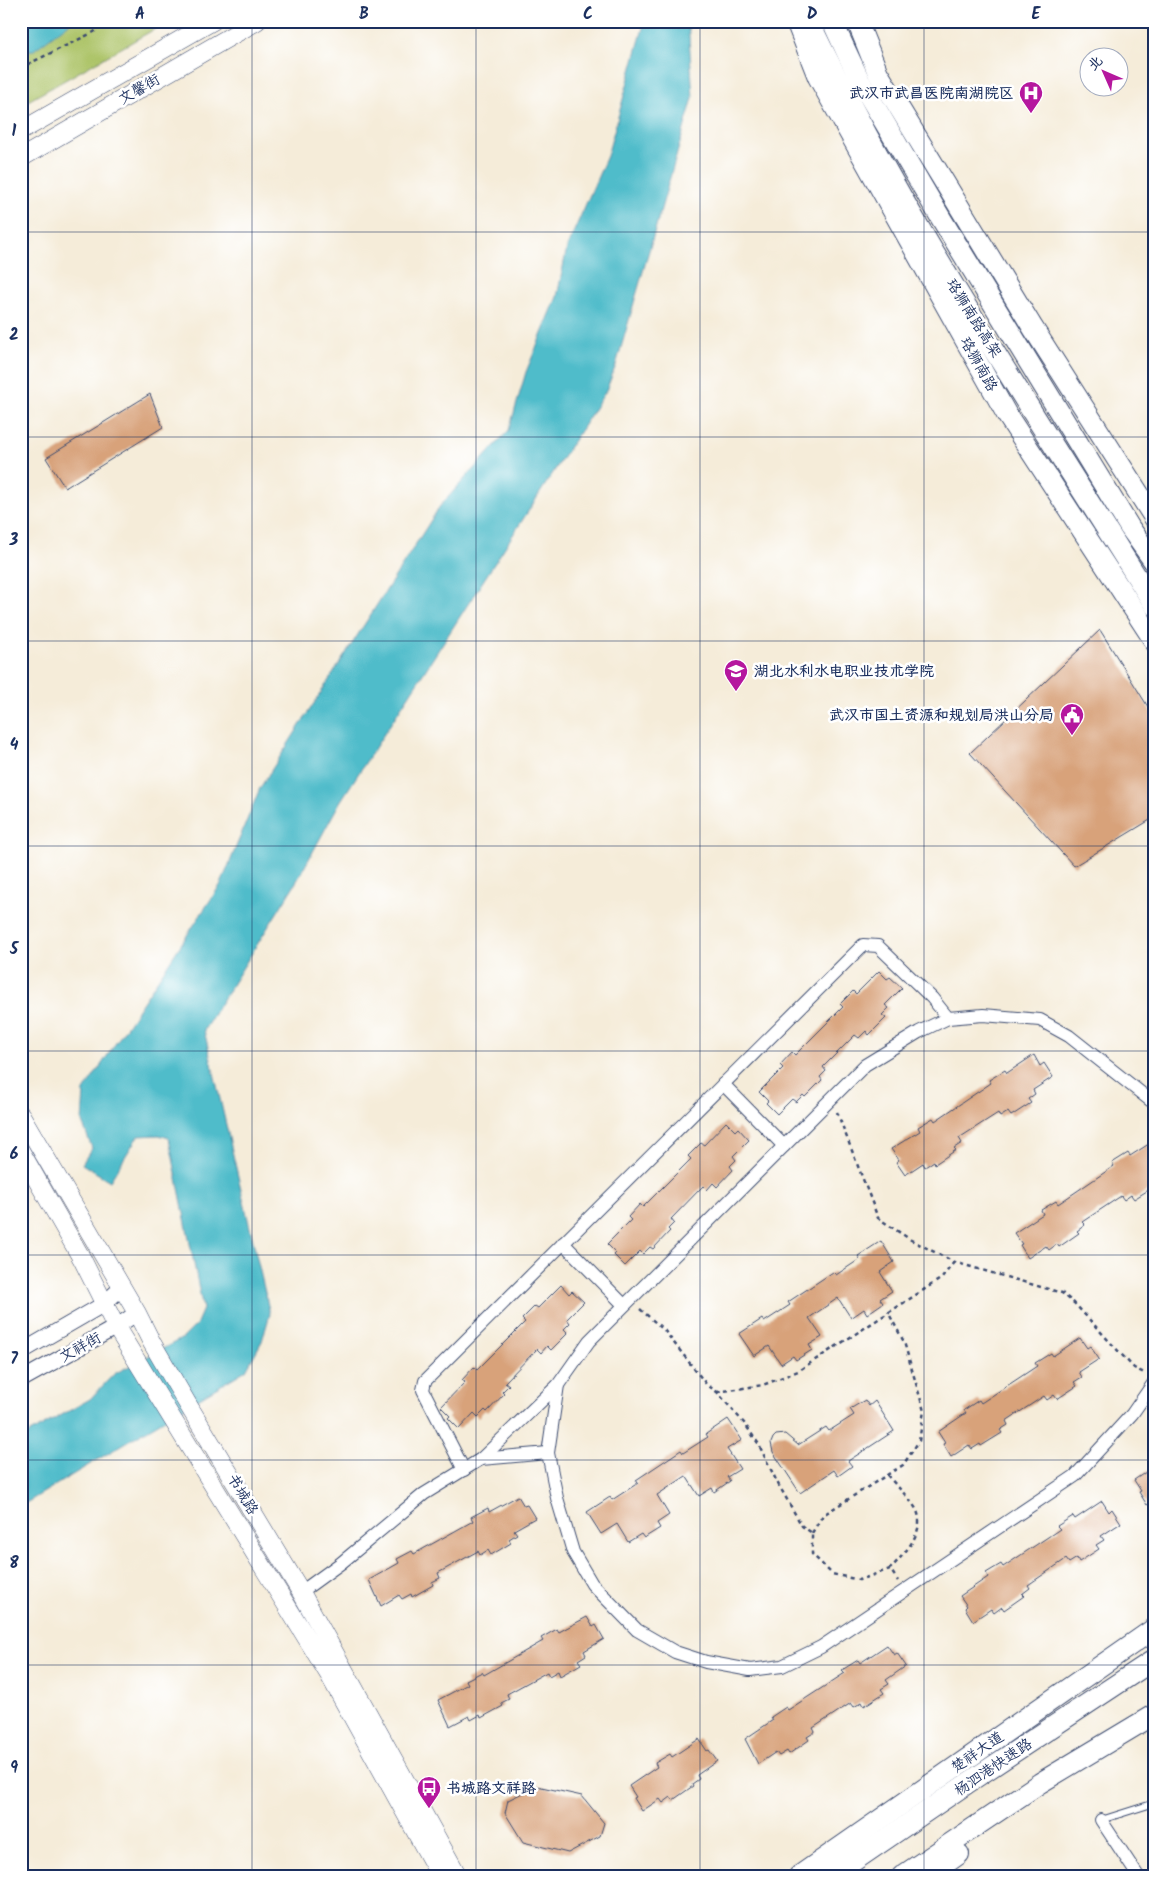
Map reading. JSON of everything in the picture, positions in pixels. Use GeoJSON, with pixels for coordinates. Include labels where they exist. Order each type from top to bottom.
{"type":"FeatureCollection","features":[{"type":"Feature","properties":{"kind":"main road","name":"文馨街"},"geometry":{"type":"LineString","coordinates":[[21,131],[214,21]]}},
{"type":"Feature","properties":{"kind":"main road","name":"文馨街"},"geometry":{"type":"LineString","coordinates":[[21,158],[257,21]]}},
{"type":"Feature","properties":{"kind":"main road","name":"珞狮南路"},"geometry":{"type":"LineString","coordinates":[[796,21],[818,78],[1007,415],[1155,642]]}},
{"type":"Feature","properties":{"kind":"main road","name":"珞狮南路高架"},"geometry":{"type":"LineString","coordinates":[[809,21],[842,90],[922,234],[1155,606]]}},
{"type":"Feature","properties":{"kind":"main road","name":"珞狮南路高架"},"geometry":{"type":"LineString","coordinates":[[832,21],[860,81],[942,220],[1125,520],[1155,564]]}},
{"type":"Feature","properties":{"kind":"main road"},"geometry":{"type":"LineString","coordinates":[[856,21],[878,73],[1032,328],[1155,519]]}},
{"type":"Feature","properties":{"kind":"main road","name":"书城路"},"geometry":{"type":"LineString","coordinates":[[21,1116],[122,1287],[190,1408],[301,1592],[458,1876]]}},
{"type":"Feature","properties":{"kind":"main road","name":"书城路"},"geometry":{"type":"LineString","coordinates":[[21,1152],[82,1259],[116,1327],[328,1673],[440,1876]]}},
{"type":"Feature","properties":{"kind":"main road","name":"楚祥大道"},"geometry":{"type":"LineString","coordinates":[[799,1876],[1155,1628]]}},
{"type":"Feature","properties":{"kind":"main road"},"geometry":{"type":"LineString","coordinates":[[975,1778],[1155,1635]]}},
{"type":"Feature","properties":{"kind":"main road","name":"杨泗港快速路"},"geometry":{"type":"LineString","coordinates":[[832,1876],[975,1778],[1155,1659]]}},
{"type":"Feature","properties":{"kind":"main road"},"geometry":{"type":"LineString","coordinates":[[902,1876],[1040,1783],[1155,1714]]}},
{"type":"Feature","properties":{"kind":"main road"},"geometry":{"type":"LineString","coordinates":[[928,1876],[1155,1719]]}},
{"type":"Feature","properties":{"kind":"street"},"geometry":{"type":"LineString","coordinates":[[464,1470],[423,1390],[425,1380],[863,945],[878,946],[932,998],[948,1018]]}},
{"type":"Feature","properties":{"kind":"street"},"geometry":{"type":"LineString","coordinates":[[301,1592],[341,1563],[424,1494],[481,1459],[558,1384],[588,1341],[865,1065],[919,1032],[948,1018],[984,1015],[1040,1020],[1068,1036],[1155,1104]]}},
{"type":"Feature","properties":{"kind":"street"},"geometry":{"type":"LineString","coordinates":[[722,1084],[784,1146]]}},
{"type":"Feature","properties":{"kind":"street"},"geometry":{"type":"LineString","coordinates":[[563,1243],[627,1303]]}},
{"type":"Feature","properties":{"kind":"street","name":"文祥街"},"geometry":{"type":"LineString","coordinates":[[21,1352],[104,1304],[122,1287]]}},
{"type":"Feature","properties":{"kind":"street","name":"文祥街"},"geometry":{"type":"LineString","coordinates":[[21,1380],[116,1327],[137,1313]]}},
{"type":"Feature","properties":{"kind":"street"},"geometry":{"type":"LineString","coordinates":[[558,1384],[548,1454],[557,1498],[573,1552],[592,1584],[637,1630],[675,1652],[706,1662],[750,1670],[782,1666],[821,1647],[1075,1476],[1132,1414],[1151,1378]]}},
{"type":"Feature","properties":{"kind":"street"},"geometry":{"type":"LineString","coordinates":[[481,1459],[548,1454]]}},
{"type":"Feature","properties":{"kind":"street"},"geometry":{"type":"LineString","coordinates":[[1101,1820],[1138,1876]]}},
{"type":"Feature","properties":{"kind":"lane"},"geometry":{"type":"LineString","coordinates":[[1101,1820],[1155,1803]]}},
{"type":"Feature","properties":{"kind":"path"},"geometry":{"type":"LineString","coordinates":[[21,69],[94,32],[106,21]]}},
{"type":"Feature","properties":{"kind":"path"},"geometry":{"type":"LineString","coordinates":[[832,1099],[878,1218],[911,1240],[954,1262],[1062,1294],[1074,1303],[1134,1368],[1151,1378]]}},
{"type":"Feature","properties":{"kind":"path"},"geometry":{"type":"LineString","coordinates":[[718,1392],[763,1385],[798,1371],[942,1278],[954,1262]]}},
{"type":"Feature","properties":{"kind":"path"},"geometry":{"type":"LineString","coordinates":[[627,1303],[664,1330],[706,1384],[718,1392],[744,1423],[758,1443],[802,1526],[812,1533]]}},
{"type":"Feature","properties":{"kind":"path"},"geometry":{"type":"LineString","coordinates":[[887,1475],[917,1511],[919,1525],[909,1549],[890,1569],[859,1580],[832,1574],[812,1554],[812,1533],[823,1516],[902,1465],[919,1441],[924,1411],[904,1342],[888,1312]]}},
{"type":"Feature","properties":{"kind":"path"},"geometry":{"type":"LineString","coordinates":[[890,1569],[904,1591]]}},
{"type":"Feature","properties":{"kind":"green space"},"geometry":{"type":"Polygon","coordinates":[[[21,21],[169,21],[21,105],[21,21]]]}},
{"type":"Feature","properties":{"kind":"water"},"geometry":{"type":"Polygon","coordinates":[[[21,21],[72,21],[34,50],[21,51],[21,21]]]}},
{"type":"Feature","properties":{"kind":"water"},"geometry":{"type":"Polygon","coordinates":[[[645,21],[688,21],[693,98],[616,365],[606,391],[340,802],[298,879],[204,1030],[270,1314],[262,1341],[246,1370],[21,1506],[21,1438],[90,1399],[114,1374],[183,1338],[196,1325],[203,1309],[169,1138],[159,1135],[138,1136],[110,1181],[82,1164],[92,1148],[82,1122],[84,1091],[221,884],[260,788],[440,506],[509,430],[526,372],[557,297],[567,247],[607,156],[645,21]]]}},
{"type":"Feature","properties":{"kind":"building"},"geometry":{"type":"Polygon","coordinates":[[[150,394],[163,427],[65,488],[46,458],[150,394]]]}},
{"type":"Feature","properties":{"kind":"building","name":"武汉市国土资源和规划局洪山分局"},"geometry":{"type":"Polygon","coordinates":[[[1100,630],[1155,718],[1155,817],[1074,866],[970,753],[1100,630]]]}},
{"type":"Feature","properties":{"kind":"building"},"geometry":{"type":"Polygon","coordinates":[[[879,971],[887,979],[890,977],[902,988],[885,1005],[889,1008],[882,1015],[886,1018],[869,1035],[866,1031],[859,1038],[855,1035],[823,1067],[826,1071],[820,1077],[822,1080],[805,1097],[803,1095],[796,1102],[792,1099],[777,1114],[766,1103],[768,1101],[759,1092],[783,1068],[780,1065],[792,1052],[795,1055],[843,1007],[840,1004],[853,991],[856,994],[879,971]]]}},
{"type":"Feature","properties":{"kind":"building"},"geometry":{"type":"Polygon","coordinates":[[[1034,1055],[1040,1066],[1044,1063],[1053,1077],[1033,1090],[1035,1094],[1028,1099],[1031,1103],[1011,1116],[1008,1112],[1000,1117],[998,1113],[959,1138],[962,1143],[954,1148],[956,1150],[935,1164],[934,1161],[925,1167],[923,1163],[905,1175],[896,1162],[899,1160],[891,1149],[920,1131],[918,1127],[933,1118],[935,1121],[991,1083],[989,1080],[1005,1070],[1007,1073],[1034,1055]]]}},
{"type":"Feature","properties":{"kind":"building"},"geometry":{"type":"Polygon","coordinates":[[[726,1122],[735,1131],[738,1128],[749,1140],[733,1156],[736,1160],[730,1166],[733,1170],[717,1187],[713,1183],[707,1190],[703,1186],[671,1219],[674,1223],[668,1229],[670,1231],[653,1249],[650,1247],[643,1254],[640,1251],[625,1266],[614,1255],[616,1253],[607,1244],[631,1220],[628,1217],[640,1204],[643,1207],[691,1159],[688,1156],[701,1143],[704,1145],[726,1122]]]}},
{"type":"Feature","properties":{"kind":"building"},"geometry":{"type":"Polygon","coordinates":[[[1155,1140],[1155,1186],[1134,1199],[1131,1195],[1124,1200],[1121,1196],[1082,1222],[1085,1225],[1077,1231],[1079,1233],[1059,1247],[1057,1244],[1049,1250],[1046,1246],[1028,1258],[1020,1245],[1022,1244],[1014,1233],[1043,1214],[1041,1210],[1056,1201],[1058,1204],[1114,1166],[1112,1163],[1128,1153],[1130,1156],[1155,1140]]]}},
{"type":"Feature","properties":{"kind":"building"},"geometry":{"type":"Polygon","coordinates":[[[881,1241],[894,1262],[880,1272],[892,1291],[880,1299],[883,1303],[867,1314],[864,1309],[851,1318],[838,1298],[809,1318],[822,1337],[809,1345],[812,1350],[796,1360],[793,1356],[781,1364],[769,1346],[754,1356],[739,1334],[762,1319],[764,1322],[790,1305],[788,1302],[833,1272],[836,1275],[860,1259],[858,1256],[881,1241]]]}},
{"type":"Feature","properties":{"kind":"building"},"geometry":{"type":"Polygon","coordinates":[[[561,1285],[569,1294],[572,1291],[584,1302],[567,1319],[570,1323],[564,1329],[568,1333],[551,1350],[547,1346],[541,1353],[537,1349],[505,1382],[509,1385],[502,1392],[504,1394],[487,1412],[485,1410],[478,1417],[474,1413],[459,1429],[448,1418],[450,1416],[441,1407],[465,1382],[462,1380],[474,1367],[477,1370],[525,1322],[522,1319],[535,1306],[538,1308],[561,1285]]]}},
{"type":"Feature","properties":{"kind":"building"},"geometry":{"type":"Polygon","coordinates":[[[1080,1338],[1087,1348],[1090,1346],[1099,1359],[1079,1372],[1082,1377],[1074,1382],[1077,1386],[1057,1399],[1054,1395],[1047,1400],[1044,1396],[1006,1421],[1008,1425],[1000,1430],[1002,1433],[981,1446],[980,1444],[972,1449],[969,1445],[951,1457],[938,1432],[966,1413],[964,1410],[979,1400],[981,1403],[1037,1366],[1035,1363],[1051,1353],[1053,1356],[1080,1338]]]}},
{"type":"Feature","properties":{"kind":"building"},"geometry":{"type":"Polygon","coordinates":[[[865,1400],[869,1406],[875,1401],[894,1431],[848,1461],[852,1466],[838,1476],[834,1470],[800,1493],[773,1452],[771,1443],[773,1438],[776,1435],[785,1434],[798,1445],[826,1427],[829,1431],[854,1415],[850,1409],[865,1400]]]}},
{"type":"Feature","properties":{"kind":"building"},"geometry":{"type":"Polygon","coordinates":[[[728,1419],[742,1440],[727,1449],[740,1469],[727,1477],[730,1481],[714,1492],[712,1488],[699,1496],[686,1476],[657,1495],[669,1515],[657,1523],[660,1528],[644,1538],[641,1534],[628,1542],[617,1524],[601,1534],[587,1512],[610,1497],[612,1500],[638,1483],[636,1480],[681,1450],[683,1453],[708,1437],[706,1434],[728,1419]]]}},
{"type":"Feature","properties":{"kind":"building"},"geometry":{"type":"Polygon","coordinates":[[[1155,1466],[1155,1500],[1147,1505],[1134,1480],[1155,1466]]]}},
{"type":"Feature","properties":{"kind":"building"},"geometry":{"type":"Polygon","coordinates":[[[518,1496],[524,1506],[527,1505],[535,1518],[514,1530],[517,1534],[509,1539],[511,1543],[491,1555],[488,1550],[480,1555],[478,1551],[438,1573],[440,1578],[432,1582],[433,1585],[412,1597],[411,1594],[402,1599],[399,1595],[381,1606],[369,1580],[399,1563],[397,1559],[412,1551],[414,1554],[473,1521],[471,1517],[488,1508],[489,1512],[518,1496]]]}},
{"type":"Feature","properties":{"kind":"building"},"geometry":{"type":"Polygon","coordinates":[[[1102,1501],[1109,1512],[1112,1509],[1121,1523],[1101,1536],[1104,1540],[1096,1545],[1099,1549],[1079,1562],[1077,1558],[1069,1563],[1066,1559],[1028,1585],[1030,1588],[1022,1594],[1024,1596],[1004,1610],[1002,1607],[994,1613],[991,1609],[973,1621],[965,1608],[967,1606],[960,1596],[988,1577],[986,1573],[1001,1564],[1003,1567],[1060,1529],[1057,1526],[1073,1516],[1075,1519],[1102,1501]]]}},
{"type":"Feature","properties":{"kind":"building"},"geometry":{"type":"Polygon","coordinates":[[[587,1617],[593,1627],[596,1625],[604,1639],[584,1651],[586,1655],[578,1660],[581,1664],[560,1676],[558,1671],[549,1676],[547,1672],[507,1694],[509,1699],[501,1703],[503,1706],[481,1718],[480,1715],[471,1720],[469,1716],[450,1726],[438,1700],[468,1684],[466,1680],[482,1672],[484,1675],[543,1641],[541,1638],[557,1629],[559,1632],[587,1617]]]}},
{"type":"Feature","properties":{"kind":"building"},"geometry":{"type":"Polygon","coordinates":[[[887,1645],[894,1655],[897,1653],[906,1666],[886,1680],[889,1684],[881,1689],[884,1693],[864,1706],[862,1702],[854,1707],[851,1703],[813,1728],[815,1732],[807,1737],[809,1740],[789,1754],[787,1751],[779,1756],[776,1752],[758,1764],[745,1739],[773,1720],[771,1717],[786,1707],[788,1710],[845,1673],[842,1670],[858,1660],[860,1663],[887,1645]]]}},
{"type":"Feature","properties":{"kind":"building"},"geometry":{"type":"Polygon","coordinates":[[[699,1739],[717,1761],[697,1775],[699,1779],[692,1784],[693,1786],[673,1800],[671,1797],[663,1803],[660,1799],[642,1811],[629,1786],[657,1767],[655,1763],[670,1754],[672,1757],[699,1739]]]}},
{"type":"Feature","properties":{"kind":"building"},"geometry":{"type":"Polygon","coordinates":[[[537,1786],[582,1796],[604,1823],[600,1836],[568,1853],[523,1842],[505,1813],[508,1800],[537,1786]]]}},
{"type":"Feature","properties":{"kind":"place","name":"武汉市武昌医院南湖院区"},"geometry":{"type":"Point","coordinates":[1031,114]}},
{"type":"Feature","properties":{"kind":"place","name":"湖北水利水电职业技术学院"},"geometry":{"type":"Point","coordinates":[736,692]}},
{"type":"Feature","properties":{"kind":"place","name":"武汉市国土资源和规划局洪山分局"},"geometry":{"type":"Point","coordinates":[1072,736]}},
{"type":"Feature","properties":{"kind":"place","name":"书城路文祥路"},"geometry":{"type":"Point","coordinates":[429,1809]}}]}
